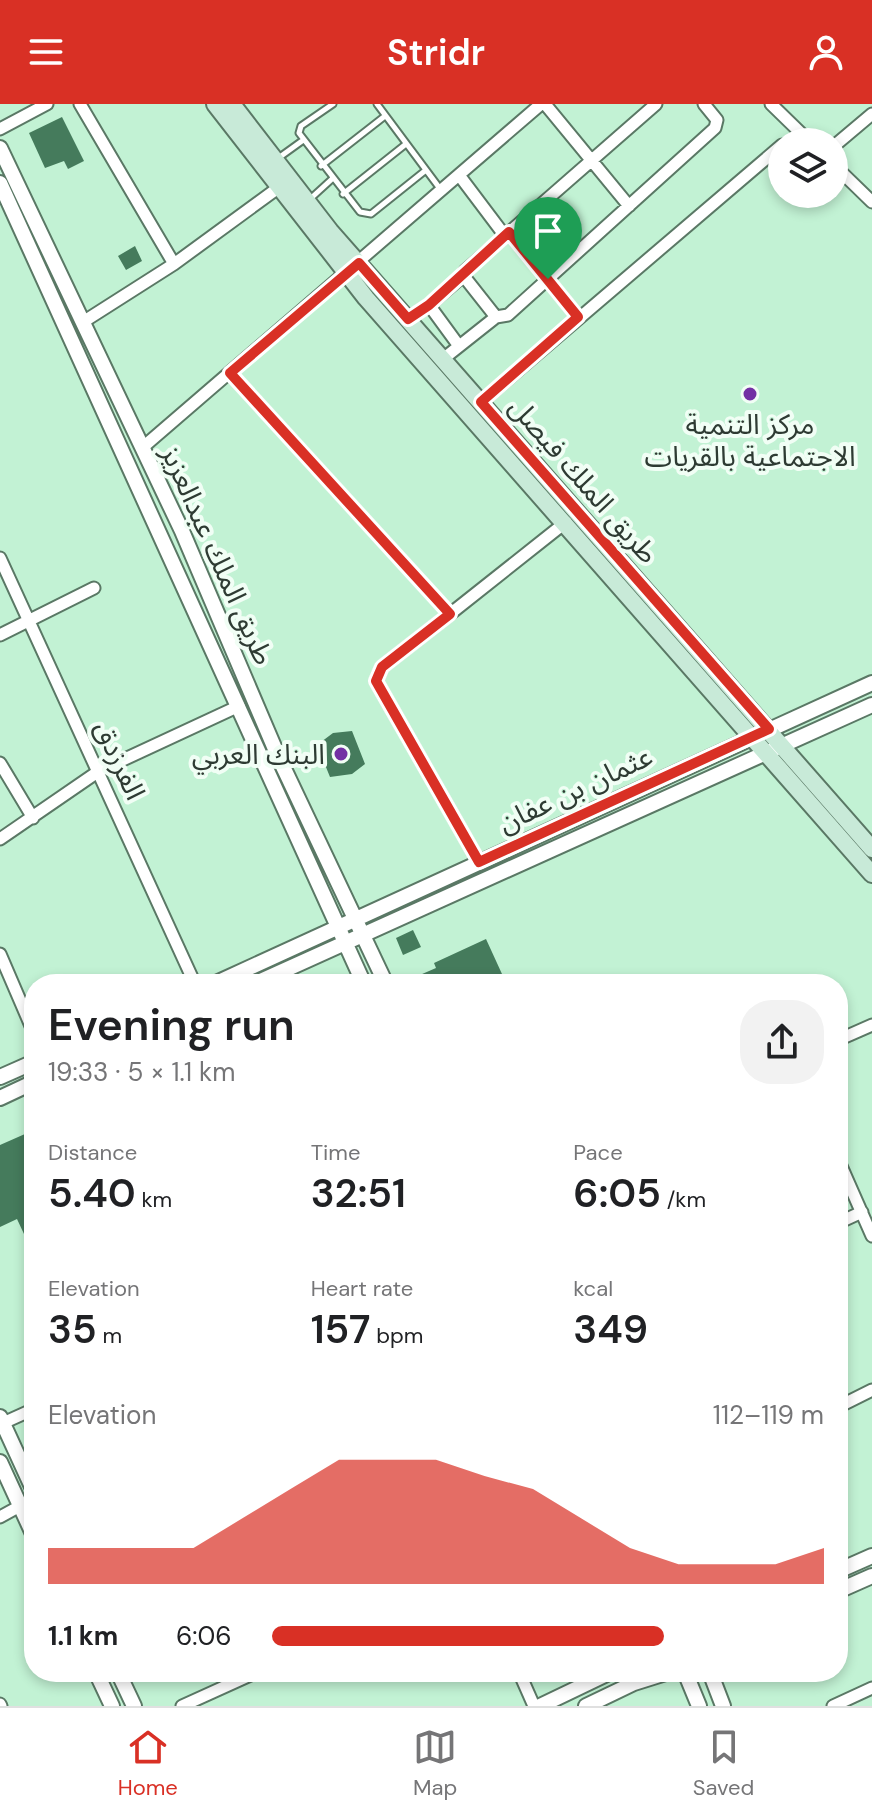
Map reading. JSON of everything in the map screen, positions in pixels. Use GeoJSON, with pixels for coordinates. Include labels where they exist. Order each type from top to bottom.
{"type":"FeatureCollection","features":[{"type":"Feature","properties":{"kind":"main road","name":"طريق الملك فيصل"},"geometry":{"type":"LineString","coordinates":[[215,104],[278,188],[352,268],[566,522],[872,874]]}},
{"type":"Feature","properties":{"kind":"main road","name":"طريق الملك فيصل"},"geometry":{"type":"LineString","coordinates":[[232,104],[308,201],[352,268],[408,319],[872,849]]}},
{"type":"Feature","properties":{"kind":"street"},"geometry":{"type":"LineString","coordinates":[[0,129],[47,104]]}},
{"type":"Feature","properties":{"kind":"street"},"geometry":{"type":"LineString","coordinates":[[80,104],[174,264]]}},
{"type":"Feature","properties":{"kind":"street"},"geometry":{"type":"LineString","coordinates":[[142,448],[543,104],[629,206]]}},
{"type":"Feature","properties":{"kind":"street"},"geometry":{"type":"LineString","coordinates":[[408,319],[464,275],[656,104]]}},
{"type":"Feature","properties":{"kind":"street"},"geometry":{"type":"LineString","coordinates":[[443,359],[496,317],[508,315],[715,128],[717,120],[704,104]]}},
{"type":"Feature","properties":{"kind":"street"},"geometry":{"type":"LineString","coordinates":[[771,104],[795,128]]}},
{"type":"Feature","properties":{"kind":"street"},"geometry":{"type":"LineString","coordinates":[[848,134],[872,114]]}},
{"type":"Feature","properties":{"kind":"street","name":"طريق الملك عبدالعزيز"},"geometry":{"type":"LineString","coordinates":[[0,148],[142,448],[278,756],[381,974]]}},
{"type":"Feature","properties":{"kind":"street"},"geometry":{"type":"LineString","coordinates":[[481,402],[768,157]]}},
{"type":"Feature","properties":{"kind":"street"},"geometry":{"type":"LineString","coordinates":[[459,175],[578,317]]}},
{"type":"Feature","properties":{"kind":"street"},"geometry":{"type":"LineString","coordinates":[[848,179],[872,202]]}},
{"type":"Feature","properties":{"kind":"street","name":"طريق الملك عبدالعزيز"},"geometry":{"type":"LineString","coordinates":[[0,183],[359,974]]}},
{"type":"Feature","properties":{"kind":"street"},"geometry":{"type":"LineString","coordinates":[[83,322],[174,264],[278,188]]}},
{"type":"Feature","properties":{"kind":"street"},"geometry":{"type":"LineString","coordinates":[[464,275],[496,317]]}},
{"type":"Feature","properties":{"kind":"street"},"geometry":{"type":"LineString","coordinates":[[429,305],[459,346]]}},
{"type":"Feature","properties":{"kind":"street"},"geometry":{"type":"LineString","coordinates":[[230,373],[450,614]]}},
{"type":"Feature","properties":{"kind":"street"},"geometry":{"type":"LineString","coordinates":[[479,862],[376,681],[382,667],[566,522]]}},
{"type":"Feature","properties":{"kind":"street","name":"الفرزدق"},"geometry":{"type":"LineString","coordinates":[[0,558],[190,974]]}},
{"type":"Feature","properties":{"kind":"street"},"geometry":{"type":"LineString","coordinates":[[0,635],[27,618],[94,588]]}},
{"type":"Feature","properties":{"kind":"street","name":"عثمان بن عفان"},"geometry":{"type":"LineString","coordinates":[[236,974],[872,683]]}},
{"type":"Feature","properties":{"kind":"street","name":"عثمان بن عفان"},"geometry":{"type":"LineString","coordinates":[[276,974],[872,705]]}},
{"type":"Feature","properties":{"kind":"street"},"geometry":{"type":"LineString","coordinates":[[0,839],[99,771],[239,706]]}},
{"type":"Feature","properties":{"kind":"street"},"geometry":{"type":"LineString","coordinates":[[0,763],[33,818]]}},
{"type":"Feature","properties":{"kind":"street"},"geometry":{"type":"LineString","coordinates":[[0,954],[24,1010]]}},
{"type":"Feature","properties":{"kind":"street"},"geometry":{"type":"LineString","coordinates":[[848,1036],[872,1025]]}},
{"type":"Feature","properties":{"kind":"street"},"geometry":{"type":"LineString","coordinates":[[0,1077],[24,1066]]}},
{"type":"Feature","properties":{"kind":"street"},"geometry":{"type":"LineString","coordinates":[[0,1098],[24,1087]]}},
{"type":"Feature","properties":{"kind":"street"},"geometry":{"type":"LineString","coordinates":[[848,1181],[872,1236]]}},
{"type":"Feature","properties":{"kind":"street"},"geometry":{"type":"LineString","coordinates":[[848,1218],[862,1212]]}},
{"type":"Feature","properties":{"kind":"street"},"geometry":{"type":"LineString","coordinates":[[848,1402],[872,1390]]}},
{"type":"Feature","properties":{"kind":"street"},"geometry":{"type":"LineString","coordinates":[[24,1412],[1,1420],[24,1469]]}},
{"type":"Feature","properties":{"kind":"street"},"geometry":{"type":"LineString","coordinates":[[0,1462],[24,1515]]}},
{"type":"Feature","properties":{"kind":"street"},"geometry":{"type":"LineString","coordinates":[[0,1517],[20,1506]]}},
{"type":"Feature","properties":{"kind":"street"},"geometry":{"type":"LineString","coordinates":[[848,1567],[872,1556]]}},
{"type":"Feature","properties":{"kind":"street"},"geometry":{"type":"LineString","coordinates":[[848,1587],[872,1576]]}},
{"type":"Feature","properties":{"kind":"street"},"geometry":{"type":"LineString","coordinates":[[101,1682],[112,1706]]}},
{"type":"Feature","properties":{"kind":"street"},"geometry":{"type":"LineString","coordinates":[[123,1682],[134,1706]]}},
{"type":"Feature","properties":{"kind":"street"},"geometry":{"type":"LineString","coordinates":[[182,1706],[235,1682]]}},
{"type":"Feature","properties":{"kind":"street"},"geometry":{"type":"LineString","coordinates":[[524,1682],[537,1706],[589,1682]]}},
{"type":"Feature","properties":{"kind":"street"},"geometry":{"type":"LineString","coordinates":[[586,1706],[637,1682]]}},
{"type":"Feature","properties":{"kind":"street"},"geometry":{"type":"LineString","coordinates":[[689,1682],[699,1706]]}},
{"type":"Feature","properties":{"kind":"street"},"geometry":{"type":"LineString","coordinates":[[714,1682],[723,1706]]}},
{"type":"Feature","properties":{"kind":"street"},"geometry":{"type":"LineString","coordinates":[[833,1706],[872,1688]]}},
{"type":"Feature","properties":{"kind":"lane"},"geometry":{"type":"LineString","coordinates":[[333,104],[301,126],[302,141],[360,212],[371,214],[426,170]]}},
{"type":"Feature","properties":{"kind":"lane"},"geometry":{"type":"LineString","coordinates":[[377,104],[442,190]]}},
{"type":"Feature","properties":{"kind":"lane"},"geometry":{"type":"LineString","coordinates":[[321,166],[385,116]]}},
{"type":"Feature","properties":{"kind":"lane"},"geometry":{"type":"LineString","coordinates":[[275,160],[302,141]]}},
{"type":"Feature","properties":{"kind":"lane"},"geometry":{"type":"LineString","coordinates":[[343,194],[406,144]]}},
{"type":"Feature","properties":{"kind":"lane"},"geometry":{"type":"LineString","coordinates":[[308,201],[332,179]]}},
{"type":"Feature","properties":{"kind":"green space"},"geometry":{"type":"Polygon","coordinates":[[[0,104],[872,104],[872,1706],[0,1706],[0,104]]]}},
{"type":"Feature","properties":{"kind":"building"},"geometry":{"type":"Polygon","coordinates":[[[62,117],[84,161],[68,169],[64,161],[45,168],[29,133],[62,117]]]}},
{"type":"Feature","properties":{"kind":"building"},"geometry":{"type":"Polygon","coordinates":[[[135,246],[142,261],[126,270],[118,256],[135,246]]]}},
{"type":"Feature","properties":{"kind":"building","name":"البنك العربي"},"geometry":{"type":"Polygon","coordinates":[[[352,731],[365,764],[352,774],[330,777],[317,745],[333,733],[352,731]]]}},
{"type":"Feature","properties":{"kind":"building"},"geometry":{"type":"Polygon","coordinates":[[[413,930],[421,947],[403,955],[396,938],[413,930]]]}},
{"type":"Feature","properties":{"kind":"building"},"geometry":{"type":"Polygon","coordinates":[[[486,939],[502,974],[422,974],[436,968],[434,963],[486,939]]]}},
{"type":"Feature","properties":{"kind":"building"},"geometry":{"type":"Polygon","coordinates":[[[24,1134],[24,1234],[17,1219],[0,1227],[0,1145],[24,1134]]]}},
{"type":"Feature","properties":{"kind":"place","name":"مركز التنمية الاجتماعية بالقريات"},"geometry":{"type":"Point","coordinates":[750,394]}},
{"type":"Feature","properties":{"kind":"place","name":"البنك العربي"},"geometry":{"type":"Point","coordinates":[341,754]}},
{"type":"Feature","properties":{"kind":"route"},"geometry":{"type":"LineString","coordinates":[[509,232],[548,279],[578,317],[481,402],[769,729],[479,862],[376,681],[382,667],[450,614],[230,373],[359,263],[408,319],[464,275],[509,232]]}}]}
